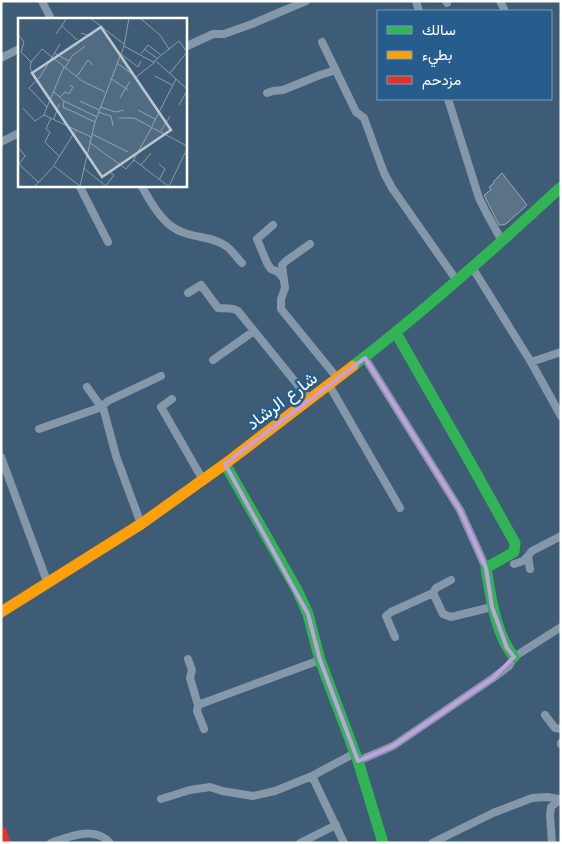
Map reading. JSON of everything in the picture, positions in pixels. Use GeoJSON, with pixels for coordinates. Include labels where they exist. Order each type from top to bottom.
{"type":"FeatureCollection","features":[{"type":"Feature","properties":{"kind":"street"},"geometry":{"type":"LineString","coordinates":[[42,1],[50,18]]}},
{"type":"Feature","properties":{"kind":"street"},"geometry":{"type":"LineString","coordinates":[[186,47],[213,34],[224,34],[252,24],[306,1]]}},
{"type":"Feature","properties":{"kind":"street"},"geometry":{"type":"LineString","coordinates":[[500,1],[504,9]]}},
{"type":"Feature","properties":{"kind":"street"},"geometry":{"type":"LineString","coordinates":[[322,42],[356,112],[364,118],[384,173],[392,188],[456,281]]}},
{"type":"Feature","properties":{"kind":"street"},"geometry":{"type":"LineString","coordinates":[[1,58],[18,50]]}},
{"type":"Feature","properties":{"kind":"street"},"geometry":{"type":"LineString","coordinates":[[267,93],[283,90],[336,70]]}},
{"type":"Feature","properties":{"kind":"street"},"geometry":{"type":"LineString","coordinates":[[448,100],[479,198],[502,241]]}},
{"type":"Feature","properties":{"kind":"street"},"geometry":{"type":"LineString","coordinates":[[1,142],[18,134]]}},
{"type":"Feature","properties":{"kind":"street"},"geometry":{"type":"LineString","coordinates":[[80,186],[108,242]]}},
{"type":"Feature","properties":{"kind":"street"},"geometry":{"type":"LineString","coordinates":[[142,186],[157,211],[172,227],[182,232],[228,246],[242,263]]}},
{"type":"Feature","properties":{"kind":"street","name":"شارع الرشاد"},"geometry":{"type":"LineString","coordinates":[[1,612],[141,524],[334,382],[396,333],[561,187]]}},
{"type":"Feature","properties":{"kind":"street"},"geometry":{"type":"LineString","coordinates":[[273,225],[257,239],[271,269],[278,272],[285,280]]}},
{"type":"Feature","properties":{"kind":"street"},"geometry":{"type":"LineString","coordinates":[[310,244],[282,265],[285,280],[281,299],[282,309],[334,382],[400,508]]}},
{"type":"Feature","properties":{"kind":"street"},"geometry":{"type":"LineString","coordinates":[[472,267],[561,416]]}},
{"type":"Feature","properties":{"kind":"street"},"geometry":{"type":"LineString","coordinates":[[188,293],[202,285],[218,308],[231,308],[238,311],[310,400]]}},
{"type":"Feature","properties":{"kind":"street"},"geometry":{"type":"LineString","coordinates":[[213,360],[254,331]]}},
{"type":"Feature","properties":{"kind":"street"},"geometry":{"type":"LineString","coordinates":[[396,333],[515,543],[514,552],[486,568]]}},
{"type":"Feature","properties":{"kind":"street"},"geometry":{"type":"LineString","coordinates":[[530,362],[561,352]]}},
{"type":"Feature","properties":{"kind":"street"},"geometry":{"type":"LineString","coordinates":[[365,358],[460,510],[486,568],[492,607],[506,648],[514,657]]}},
{"type":"Feature","properties":{"kind":"street"},"geometry":{"type":"LineString","coordinates":[[39,429],[101,407],[108,401],[161,376]]}},
{"type":"Feature","properties":{"kind":"street"},"geometry":{"type":"LineString","coordinates":[[88,387],[104,411],[116,456],[141,524]]}},
{"type":"Feature","properties":{"kind":"street"},"geometry":{"type":"LineString","coordinates":[[172,399],[161,407],[203,480]]}},
{"type":"Feature","properties":{"kind":"street"},"geometry":{"type":"LineString","coordinates":[[1,457],[48,584]]}},
{"type":"Feature","properties":{"kind":"street"},"geometry":{"type":"LineString","coordinates":[[225,464],[297,590],[308,614],[320,660],[357,757],[383,843]]}},
{"type":"Feature","properties":{"kind":"street"},"geometry":{"type":"LineString","coordinates":[[514,564],[523,561],[532,551],[561,536]]}},
{"type":"Feature","properties":{"kind":"street"},"geometry":{"type":"LineString","coordinates":[[528,556],[530,569]]}},
{"type":"Feature","properties":{"kind":"street"},"geometry":{"type":"LineString","coordinates":[[394,637],[386,616],[433,593],[436,588],[451,580]]}},
{"type":"Feature","properties":{"kind":"street"},"geometry":{"type":"LineString","coordinates":[[433,593],[443,614],[451,617],[492,607]]}},
{"type":"Feature","properties":{"kind":"street"},"geometry":{"type":"LineString","coordinates":[[161,799],[190,790],[210,787],[253,796],[275,791],[357,757],[392,746],[493,678],[509,666],[514,657],[561,627]]}},
{"type":"Feature","properties":{"kind":"street"},"geometry":{"type":"LineString","coordinates":[[188,659],[192,670],[190,678],[198,705],[197,711],[204,729]]}},
{"type":"Feature","properties":{"kind":"street"},"geometry":{"type":"LineString","coordinates":[[198,705],[320,660]]}},
{"type":"Feature","properties":{"kind":"street"},"geometry":{"type":"LineString","coordinates":[[545,715],[555,728],[561,729]]}},
{"type":"Feature","properties":{"kind":"street"},"geometry":{"type":"LineString","coordinates":[[312,776],[344,843]]}},
{"type":"Feature","properties":{"kind":"street"},"geometry":{"type":"LineString","coordinates":[[432,843],[493,813],[532,798],[547,797],[560,799]]}},
{"type":"Feature","properties":{"kind":"street"},"geometry":{"type":"LineString","coordinates":[[552,843],[551,807],[560,799]]}},
{"type":"Feature","properties":{"kind":"street"},"geometry":{"type":"LineString","coordinates":[[300,843],[336,825]]}},
{"type":"Feature","properties":{"kind":"street"},"geometry":{"type":"LineString","coordinates":[[1,832],[5,843]]}},
{"type":"Feature","properties":{"kind":"street"},"geometry":{"type":"LineString","coordinates":[[51,843],[76,834],[87,833],[97,835],[110,843]]}},
{"type":"Feature","properties":{"kind":"highlighted area"},"geometry":{"type":"Polygon","coordinates":[[[365,358],[460,510],[486,568],[492,607],[507,648],[514,657],[493,678],[393,746],[358,761],[320,660],[308,614],[225,464],[365,358]]]}},
{"type":"Feature","properties":{"kind":"building"},"geometry":{"type":"Polygon","coordinates":[[[502,173],[527,205],[506,224],[499,225],[484,195],[491,190],[489,187],[502,173]]]}},
{"type":"Feature","properties":{"kind":"traffic: fast"},"geometry":{"type":"LineString","coordinates":[[353,366],[459,279],[561,187]]}},
{"type":"Feature","properties":{"kind":"traffic: fast"},"geometry":{"type":"LineString","coordinates":[[396,333],[515,543],[514,552],[486,568],[498,626],[514,657]]}},
{"type":"Feature","properties":{"kind":"traffic: fast"},"geometry":{"type":"LineString","coordinates":[[225,464],[297,590],[308,614],[320,660],[358,761],[383,843]]}},
{"type":"Feature","properties":{"kind":"traffic: slow"},"geometry":{"type":"LineString","coordinates":[[1,612],[141,524],[225,464],[353,366]]}},
{"type":"Feature","properties":{"kind":"traffic: jam"},"geometry":{"type":"LineString","coordinates":[[1,832],[5,843]]}}]}
